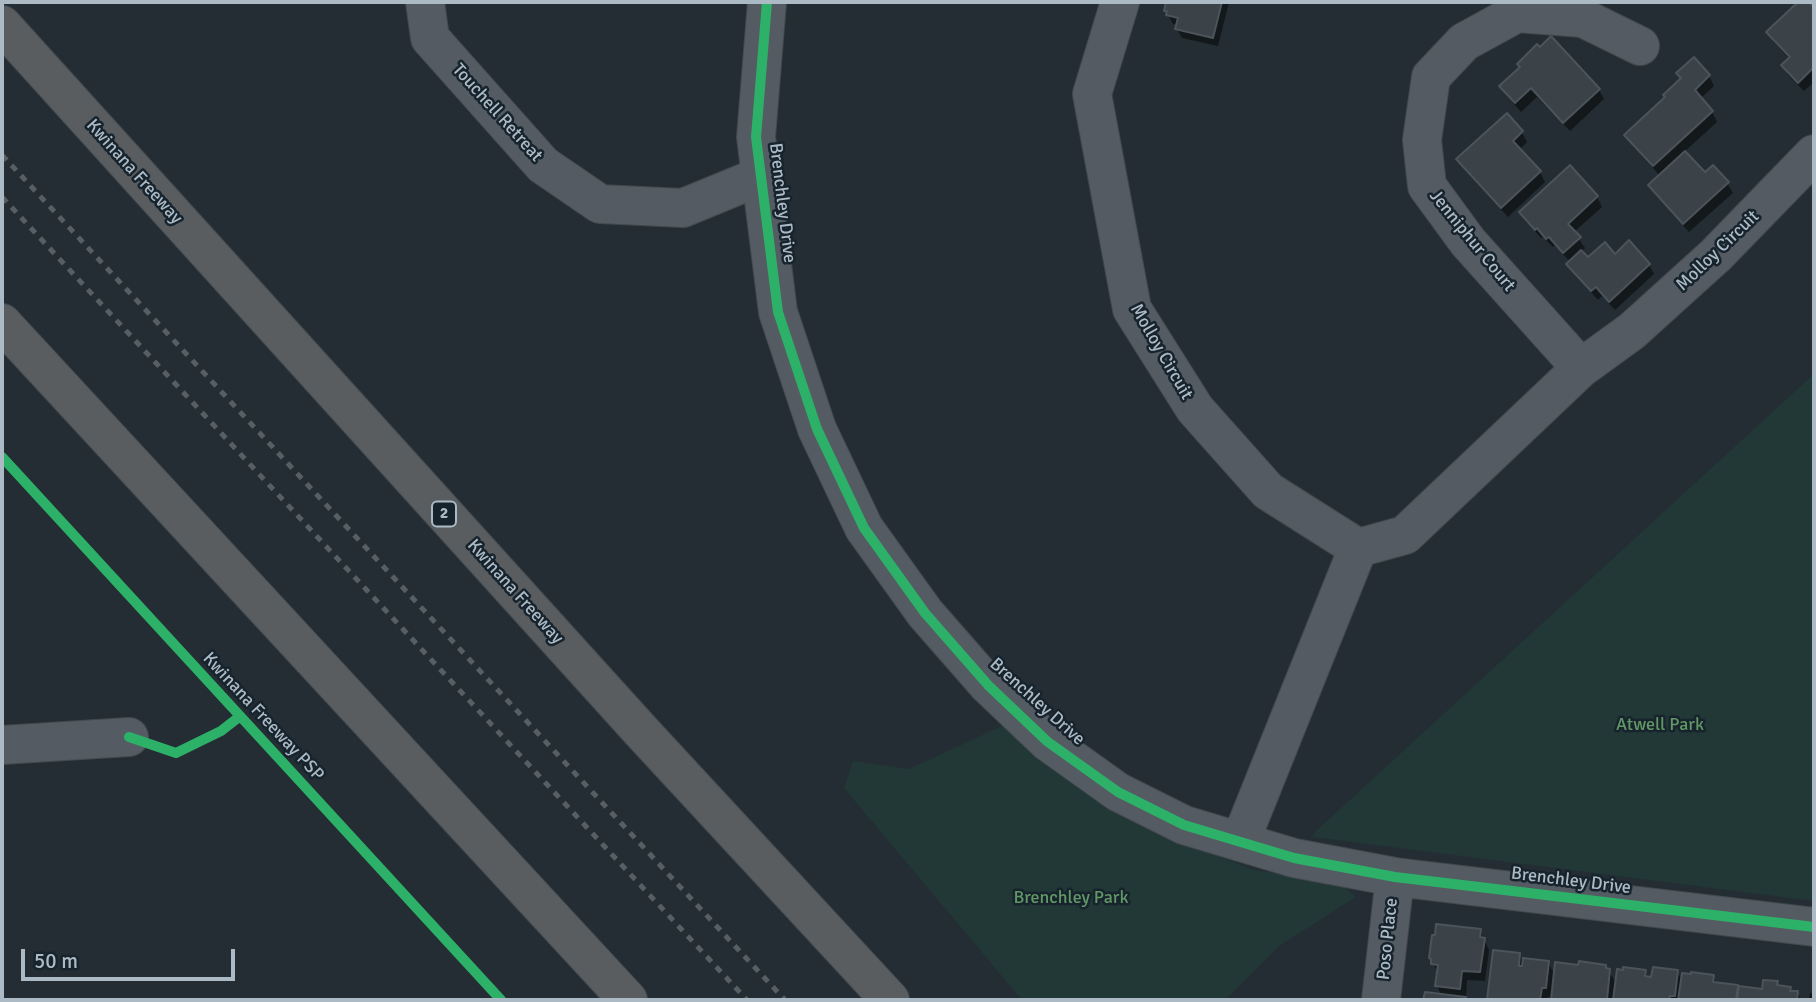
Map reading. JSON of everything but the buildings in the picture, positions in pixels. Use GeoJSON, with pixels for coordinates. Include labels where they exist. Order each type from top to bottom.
{"type":"FeatureCollection","features":[{"type":"Feature","properties":{"kind":"highway","name":"Kwinana Freeway"},"geometry":{"type":"LineString","coordinates":[[2,25],[641,731],[890,1000]]}},
{"type":"Feature","properties":{"kind":"highway"},"geometry":{"type":"LineString","coordinates":[[2,323],[628,1000]]}},
{"type":"Feature","properties":{"kind":"street","name":"Touchell Retreat"},"geometry":{"type":"LineString","coordinates":[[425,2],[430,38],[542,165],[600,204],[683,208],[761,176]]}},
{"type":"Feature","properties":{"kind":"street","name":"Brenchley Drive"},"geometry":{"type":"LineString","coordinates":[[767,2],[756,137],[778,312],[817,429],[864,528],[925,613],[988,685],[1048,742],[1118,792],[1184,825],[1293,858],[1395,877],[1814,927]]}},
{"type":"Feature","properties":{"kind":"street","name":"Molloy Circuit"},"geometry":{"type":"LineString","coordinates":[[1120,2],[1092,94],[1132,309],[1195,409],[1268,491],[1358,548],[1405,535],[1581,368],[1632,331],[1716,255],[1814,154]]}},
{"type":"Feature","properties":{"kind":"street","name":"Jenniphur Court"},"geometry":{"type":"LineString","coordinates":[[1581,368],[1468,242],[1427,186],[1422,140],[1431,77],[1464,42],[1517,13],[1583,18],[1640,46]]}},
{"type":"Feature","properties":{"kind":"street"},"geometry":{"type":"LineString","coordinates":[[1240,842],[1358,548]]}},
{"type":"Feature","properties":{"kind":"street"},"geometry":{"type":"LineString","coordinates":[[2,745],[129,737]]}},
{"type":"Feature","properties":{"kind":"street","name":"Poso Place"},"geometry":{"type":"LineString","coordinates":[[1381,1000],[1395,877]]}},
{"type":"Feature","properties":{"kind":"green space","name":"Atwell Park"},"geometry":{"type":"Polygon","coordinates":[[[1814,374],[1814,901],[1313,837],[1316,831],[1814,374]]]}},
{"type":"Feature","properties":{"kind":"green space","name":"Brenchley Park"},"geometry":{"type":"Polygon","coordinates":[[[1004,725],[1151,829],[1253,870],[1339,882],[1356,897],[1279,946],[1225,1000],[1022,1000],[844,788],[853,761],[909,769],[1004,725]]]}},
{"type":"Feature","properties":{"kind":"railway"},"geometry":{"type":"LineString","coordinates":[[2,155],[785,1000]]}},
{"type":"Feature","properties":{"kind":"railway"},"geometry":{"type":"LineString","coordinates":[[2,197],[747,1000]]}},
{"type":"Feature","properties":{"kind":"cycle path"},"geometry":{"type":"LineString","coordinates":[[767,2],[756,137],[778,312],[817,429],[864,528],[925,613],[988,685],[1048,742],[1118,792],[1184,825],[1294,858],[1395,877],[1814,927]]}},
{"type":"Feature","properties":{"kind":"cycle path","name":"Kwinana Freeway PSP"},"geometry":{"type":"LineString","coordinates":[[2,457],[501,1000]]}},
{"type":"Feature","properties":{"kind":"cycle path","name":"Kwinana Freeway PSP"},"geometry":{"type":"LineString","coordinates":[[129,737],[176,753],[221,731],[239,717]]}}]}
